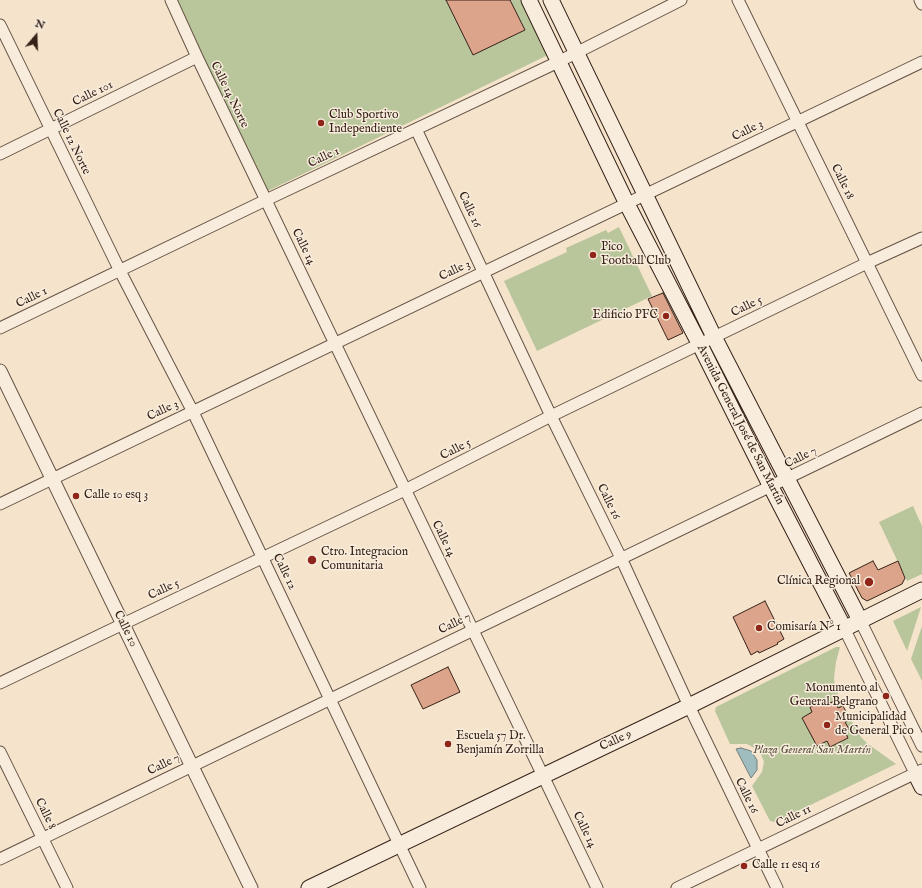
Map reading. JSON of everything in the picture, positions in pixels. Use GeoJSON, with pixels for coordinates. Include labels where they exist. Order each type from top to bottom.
{"type":"FeatureCollection","features":[{"type":"Feature","properties":{"kind":"main road","name":"Avenida General José de San Martín"},"geometry":{"type":"LineString","coordinates":[[530,0],[558,62],[627,204],[844,628]]}},
{"type":"Feature","properties":{"kind":"main road","name":"Avenida General José de San Martín"},"geometry":{"type":"LineString","coordinates":[[551,0],[714,337],[860,620]]}},
{"type":"Feature","properties":{"kind":"main road","name":"Calle 9"},"geometry":{"type":"LineString","coordinates":[[309,888],[398,844],[689,706],[922,590]]}},
{"type":"Feature","properties":{"kind":"main road","name":"Avenida General José de San Martín"},"geometry":{"type":"LineString","coordinates":[[919,771],[922,787]]}},
{"type":"Feature","properties":{"kind":"street","name":"Calle 14 Norte"},"geometry":{"type":"LineString","coordinates":[[171,0],[197,58],[266,200]]}},
{"type":"Feature","properties":{"kind":"street","name":"Calle 1"},"geometry":{"type":"LineString","coordinates":[[0,328],[558,62],[681,0]]}},
{"type":"Feature","properties":{"kind":"street","name":"Calle 18"},"geometry":{"type":"LineString","coordinates":[[738,0],[922,375]]}},
{"type":"Feature","properties":{"kind":"street"},"geometry":{"type":"LineString","coordinates":[[920,0],[922,4]]}},
{"type":"Feature","properties":{"kind":"street","name":"Calle 12 Norte"},"geometry":{"type":"LineString","coordinates":[[0,25],[120,271]]}},
{"type":"Feature","properties":{"kind":"street","name":"Calle 101"},"geometry":{"type":"LineString","coordinates":[[0,154],[197,58]]}},
{"type":"Feature","properties":{"kind":"street","name":"Calle 3"},"geometry":{"type":"LineString","coordinates":[[0,504],[922,62]]}},
{"type":"Feature","properties":{"kind":"street","name":"Calle 16"},"geometry":{"type":"LineString","coordinates":[[416,129],[551,416],[621,558],[689,706],[777,888]]}},
{"type":"Feature","properties":{"kind":"street","name":"Calle 14"},"geometry":{"type":"LineString","coordinates":[[266,200],[597,888]]}},
{"type":"Feature","properties":{"kind":"street","name":"Calle 5"},"geometry":{"type":"LineString","coordinates":[[0,683],[405,490],[551,416],[867,263],[922,238]]}},
{"type":"Feature","properties":{"kind":"street","name":"Calle 12"},"geometry":{"type":"LineString","coordinates":[[120,271],[193,412],[420,888]]}},
{"type":"Feature","properties":{"kind":"street","name":"Calle 10"},"geometry":{"type":"LineString","coordinates":[[0,371],[251,888]]}},
{"type":"Feature","properties":{"kind":"street","name":"Calle 7"},"geometry":{"type":"LineString","coordinates":[[0,859],[922,413]]}},
{"type":"Feature","properties":{"kind":"street","name":"Avenida General José de San Martín"},"geometry":{"type":"LineString","coordinates":[[860,620],[922,746]]}},
{"type":"Feature","properties":{"kind":"street","name":"Avenida General José de San Martín"},"geometry":{"type":"LineString","coordinates":[[844,628],[919,771]]}},
{"type":"Feature","properties":{"kind":"street","name":"Calle 8"},"geometry":{"type":"LineString","coordinates":[[0,752],[67,888]]}},
{"type":"Feature","properties":{"kind":"street","name":"Calle 11"},"geometry":{"type":"LineString","coordinates":[[677,888],[919,771]]}},
{"type":"Feature","properties":{"kind":"green space","name":"Club Sportivo Independiente"},"geometry":{"type":"Polygon","coordinates":[[[175,0],[522,0],[548,55],[268,191],[175,0]]]}},
{"type":"Feature","properties":{"kind":"green space"},"geometry":{"type":"Polygon","coordinates":[[[619,227],[652,296],[537,351],[504,281],[567,252],[566,248],[606,230],[608,233],[619,227]]]}},
{"type":"Feature","properties":{"kind":"green space"},"geometry":{"type":"Polygon","coordinates":[[[913,506],[922,526],[922,574],[907,581],[879,522],[913,506]]]}},
{"type":"Feature","properties":{"kind":"green space"},"geometry":{"type":"Polygon","coordinates":[[[921,607],[907,651],[893,621],[921,607]]]}},
{"type":"Feature","properties":{"kind":"green space"},"geometry":{"type":"Polygon","coordinates":[[[922,626],[922,681],[911,659],[922,626]]]}},
{"type":"Feature","properties":{"kind":"green space","name":"Plaza General San Martín"},"geometry":{"type":"Polygon","coordinates":[[[836,647],[840,647],[834,678],[835,687],[843,706],[861,737],[868,744],[896,764],[775,822],[770,821],[752,786],[762,772],[764,762],[761,754],[758,750],[747,744],[730,744],[715,711],[716,707],[836,647]]]}},
{"type":"Feature","properties":{"kind":"water"},"geometry":{"type":"Polygon","coordinates":[[[741,748],[751,751],[757,760],[757,770],[751,778],[736,749],[741,748]]]}},
{"type":"Feature","properties":{"kind":"building"},"geometry":{"type":"Polygon","coordinates":[[[446,0],[510,0],[525,30],[473,55],[446,0]]]}},
{"type":"Feature","properties":{"kind":"building","name":"Edificio PFC"},"geometry":{"type":"Polygon","coordinates":[[[663,293],[683,333],[668,340],[648,299],[663,293]]]}},
{"type":"Feature","properties":{"kind":"building","name":"Clínica Regional"},"geometry":{"type":"Polygon","coordinates":[[[873,561],[878,570],[898,561],[905,578],[902,584],[867,601],[862,598],[849,573],[873,561]]]}},
{"type":"Feature","properties":{"kind":"building"},"geometry":{"type":"Polygon","coordinates":[[[765,601],[784,639],[777,643],[778,644],[751,655],[733,617],[765,601]]]}},
{"type":"Feature","properties":{"kind":"building"},"geometry":{"type":"Polygon","coordinates":[[[448,667],[460,692],[423,709],[411,685],[448,667]]]}},
{"type":"Feature","properties":{"kind":"building","name":"Municipalidad de General Pico"},"geometry":{"type":"Polygon","coordinates":[[[828,698],[830,703],[835,701],[838,708],[843,706],[850,719],[845,722],[849,729],[845,731],[848,738],[830,747],[827,741],[817,746],[802,718],[812,712],[810,707],[828,698]]]}},
{"type":"Feature","properties":{"kind":"place","name":"Club Sportivo Independiente"},"geometry":{"type":"Point","coordinates":[321,123]}},
{"type":"Feature","properties":{"kind":"place","name":"Pico Football Club"},"geometry":{"type":"Point","coordinates":[593,255]}},
{"type":"Feature","properties":{"kind":"place","name":"Edificio PFC"},"geometry":{"type":"Point","coordinates":[666,316]}},
{"type":"Feature","properties":{"kind":"place","name":"Calle 10 esq 3"},"geometry":{"type":"Point","coordinates":[76,496]}},
{"type":"Feature","properties":{"kind":"place","name":"Ctro. Integracion Comunitaria"},"geometry":{"type":"Point","coordinates":[312,560]}},
{"type":"Feature","properties":{"kind":"place","name":"Clínica Regional"},"geometry":{"type":"Point","coordinates":[869,582]}},
{"type":"Feature","properties":{"kind":"place","name":"Comisaría N° 1"},"geometry":{"type":"Point","coordinates":[759,628]}},
{"type":"Feature","properties":{"kind":"place","name":"Monumento al General Belgrano"},"geometry":{"type":"Point","coordinates":[886,696]}},
{"type":"Feature","properties":{"kind":"place","name":"Municipalidad de General Pico"},"geometry":{"type":"Point","coordinates":[827,725]}},
{"type":"Feature","properties":{"kind":"place","name":"Escuela 57 Dr. Benjamín Zorrilla"},"geometry":{"type":"Point","coordinates":[448,744]}},
{"type":"Feature","properties":{"kind":"place","name":"Calle 11 esq 16"},"geometry":{"type":"Point","coordinates":[744,866]}}]}
